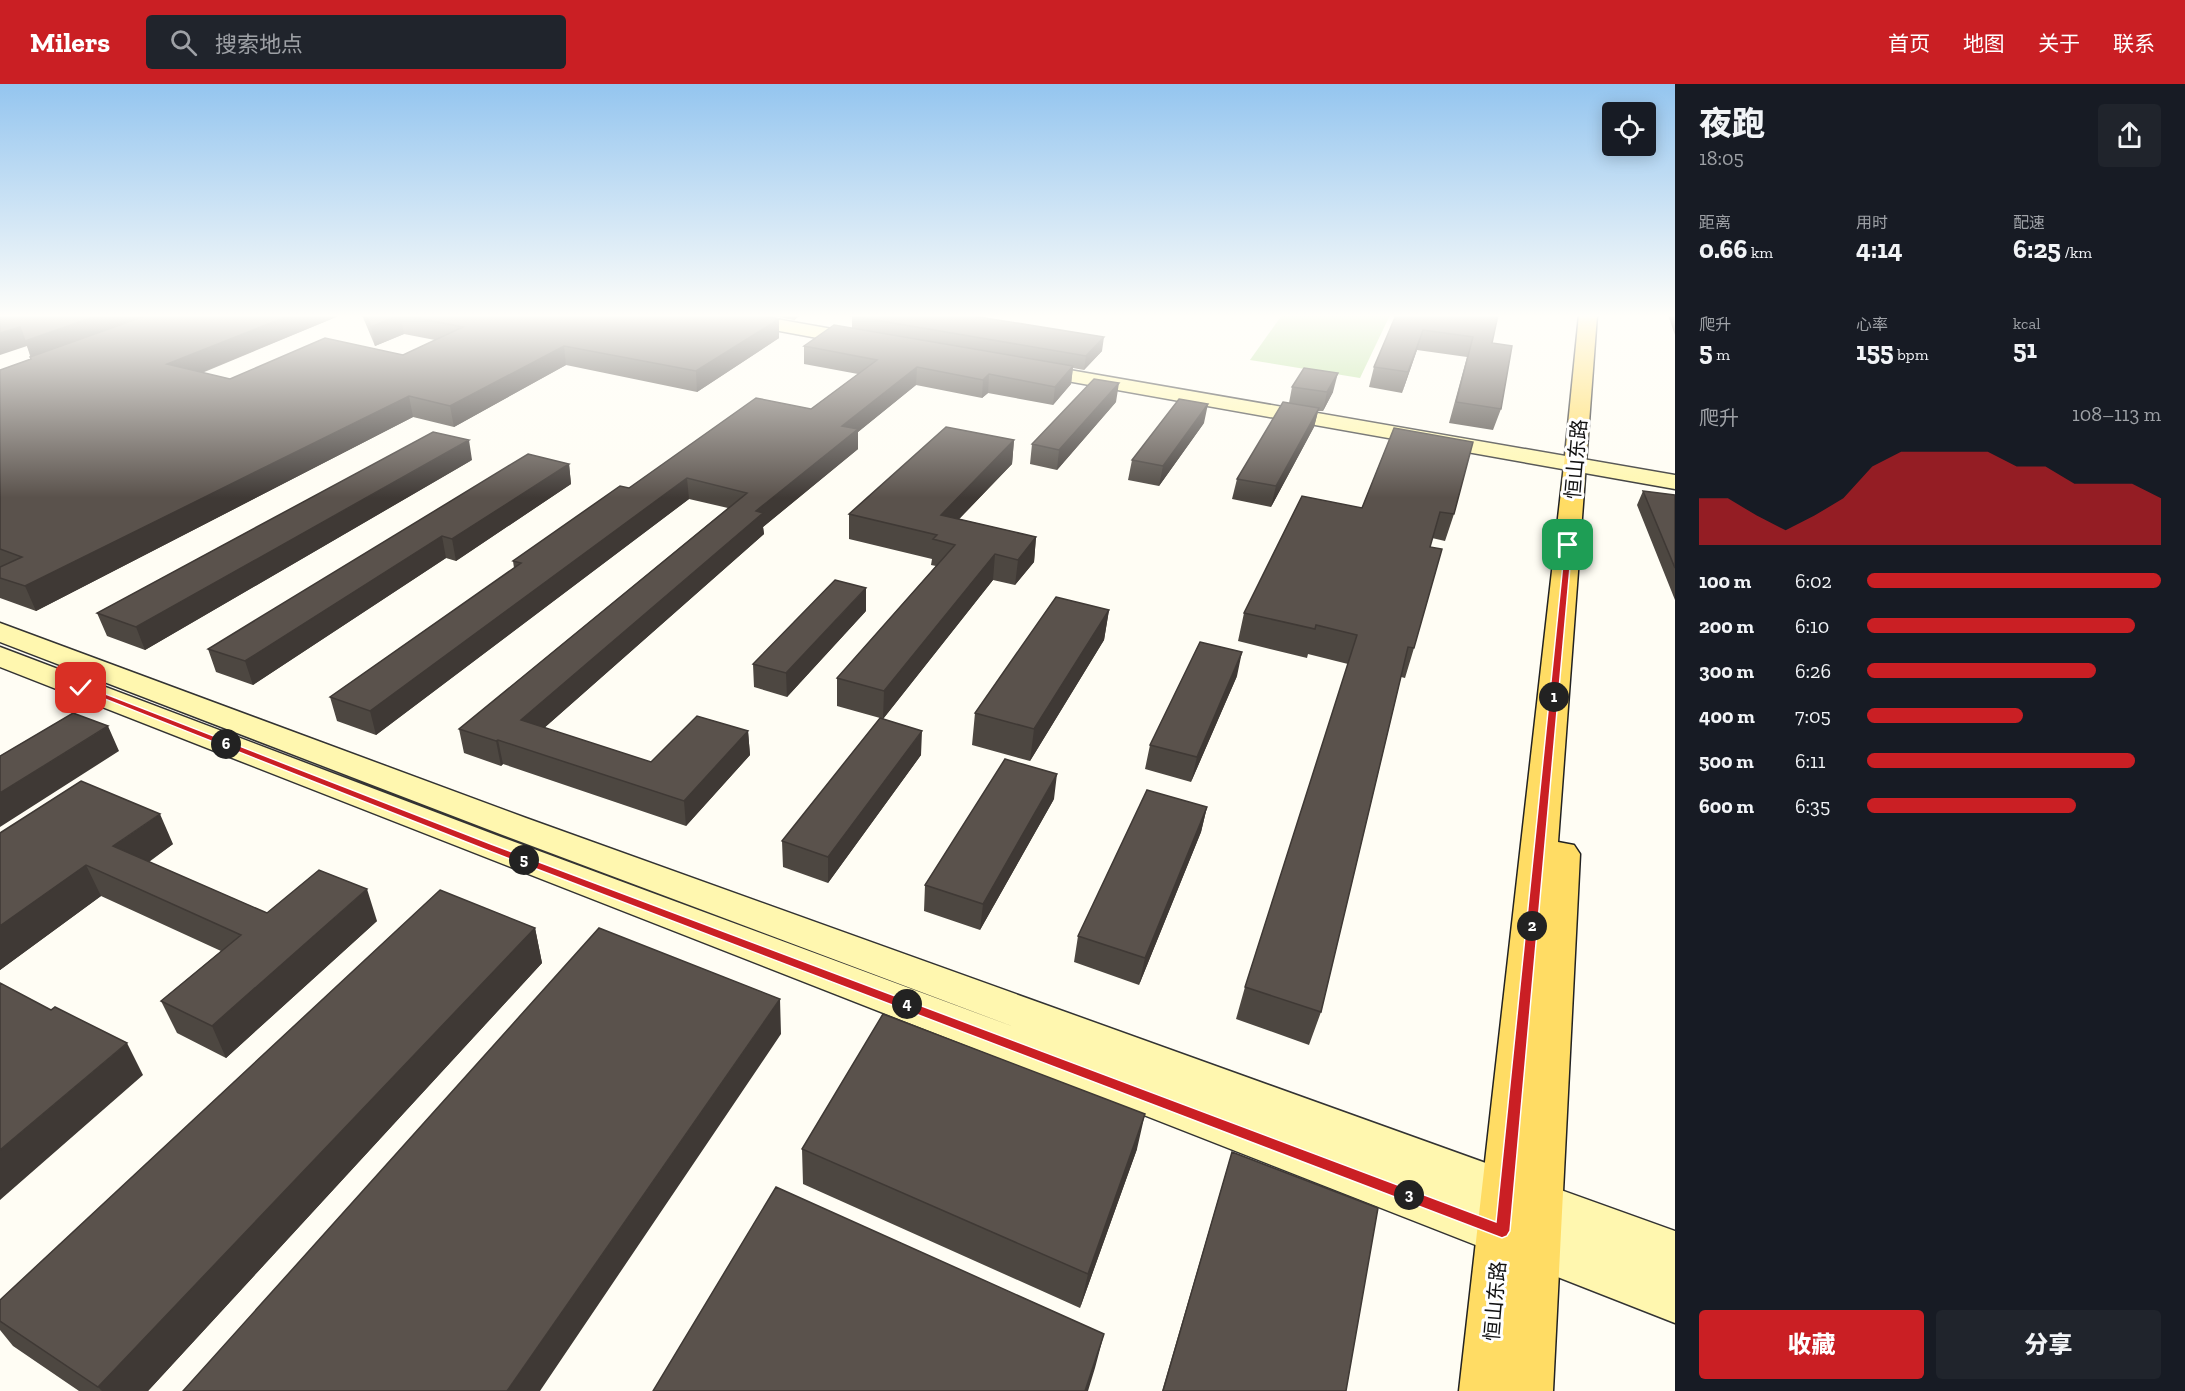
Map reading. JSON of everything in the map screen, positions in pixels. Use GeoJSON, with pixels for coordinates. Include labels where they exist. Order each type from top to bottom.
{"type":"FeatureCollection","features":[{"type":"Feature","properties":{"kind":"main road","name":"恒山东路"},"geometry":{"type":"LineString","coordinates":[[1585,466],[1587,376]]}},
{"type":"Feature","properties":{"kind":"main road","name":"恒山东路"},"geometry":{"type":"LineString","coordinates":[[1487,1391],[1520,1218],[1585,466],[1599,376]]}},
{"type":"Feature","properties":{"kind":"main road","name":"恒山东路"},"geometry":{"type":"LineString","coordinates":[[1520,1218],[1525,1391]]}},
{"type":"Feature","properties":{"kind":"street"},"geometry":{"type":"LineString","coordinates":[[1070,376],[1675,482]]}},
{"type":"Feature","properties":{"kind":"street"},"geometry":{"type":"LineString","coordinates":[[0,632],[513,826],[1520,1218],[1675,1298]]}},
{"type":"Feature","properties":{"kind":"street"},"geometry":{"type":"LineString","coordinates":[[0,656],[488,846],[1520,1218],[1675,1255]]}},
{"type":"Feature","properties":{"kind":"building"},"geometry":{"type":"Polygon","coordinates":[[[0,376],[217,376],[230,379],[237,376],[507,376],[450,406],[409,396],[25,586],[0,578],[0,567],[22,557],[0,549],[0,376]]]}},
{"type":"Feature","properties":{"kind":"building"},"geometry":{"type":"Polygon","coordinates":[[[855,376],[906,376],[842,426],[858,429],[756,511],[763,513],[521,720],[651,762],[697,716],[748,731],[684,801],[459,729],[747,493],[687,478],[370,711],[330,697],[521,563],[513,561],[620,486],[629,488],[756,398],[811,409],[855,376]]]}},
{"type":"Feature","properties":{"kind":"building"},"geometry":{"type":"Polygon","coordinates":[[[963,376],[987,376],[983,380],[963,376]]]}},
{"type":"Feature","properties":{"kind":"building"},"geometry":{"type":"Polygon","coordinates":[[[999,376],[1064,376],[1055,387],[999,376]]]}},
{"type":"Feature","properties":{"kind":"building"},"geometry":{"type":"Polygon","coordinates":[[[1299,376],[1336,376],[1327,392],[1292,387],[1299,376]]]}},
{"type":"Feature","properties":{"kind":"building"},"geometry":{"type":"Polygon","coordinates":[[[1463,376],[1507,376],[1501,409],[1456,402],[1463,376]]]}},
{"type":"Feature","properties":{"kind":"building"},"geometry":{"type":"Polygon","coordinates":[[[1094,379],[1119,383],[1059,450],[1032,444],[1094,379]]]}},
{"type":"Feature","properties":{"kind":"building"},"geometry":{"type":"Polygon","coordinates":[[[1179,399],[1208,404],[1163,466],[1132,460],[1179,399]]]}},
{"type":"Feature","properties":{"kind":"building"},"geometry":{"type":"Polygon","coordinates":[[[1283,402],[1319,408],[1276,486],[1237,479],[1283,402]]]}},
{"type":"Feature","properties":{"kind":"building"},"geometry":{"type":"Polygon","coordinates":[[[946,427],[1014,440],[941,515],[1036,537],[1018,560],[995,554],[884,691],[837,678],[955,545],[933,539],[937,535],[849,514],[946,427]]]}},
{"type":"Feature","properties":{"kind":"building"},"geometry":{"type":"Polygon","coordinates":[[[1394,428],[1473,442],[1454,514],[1440,512],[1430,547],[1442,549],[1414,648],[1408,647],[1321,1012],[1245,987],[1357,635],[1316,625],[1315,629],[1244,613],[1302,496],[1362,508],[1394,428]]]}},
{"type":"Feature","properties":{"kind":"building"},"geometry":{"type":"Polygon","coordinates":[[[433,432],[469,440],[136,627],[97,613],[433,432]]]}},
{"type":"Feature","properties":{"kind":"building"},"geometry":{"type":"Polygon","coordinates":[[[528,454],[569,464],[452,539],[442,536],[245,661],[208,649],[528,454]]]}},
{"type":"Feature","properties":{"kind":"building"},"geometry":{"type":"Polygon","coordinates":[[[1643,491],[1675,495],[1675,568],[1643,491]]]}},
{"type":"Feature","properties":{"kind":"building"},"geometry":{"type":"Polygon","coordinates":[[[835,580],[866,588],[786,673],[753,664],[835,580]]]}},
{"type":"Feature","properties":{"kind":"building"},"geometry":{"type":"Polygon","coordinates":[[[1056,597],[1109,610],[1034,729],[975,713],[1056,597]]]}},
{"type":"Feature","properties":{"kind":"building"},"geometry":{"type":"Polygon","coordinates":[[[1200,642],[1242,652],[1197,757],[1150,745],[1200,642]]]}},
{"type":"Feature","properties":{"kind":"building"},"geometry":{"type":"Polygon","coordinates":[[[73,713],[108,726],[0,793],[0,756],[73,713]]]}},
{"type":"Feature","properties":{"kind":"building"},"geometry":{"type":"Polygon","coordinates":[[[880,718],[922,731],[828,857],[782,841],[880,718]]]}},
{"type":"Feature","properties":{"kind":"building"},"geometry":{"type":"Polygon","coordinates":[[[1005,759],[1057,774],[983,904],[925,885],[1005,759]]]}},
{"type":"Feature","properties":{"kind":"building"},"geometry":{"type":"Polygon","coordinates":[[[81,781],[160,814],[113,846],[267,913],[319,870],[367,889],[212,1026],[161,1001],[241,935],[86,865],[0,926],[0,833],[81,781]]]}},
{"type":"Feature","properties":{"kind":"building"},"geometry":{"type":"Polygon","coordinates":[[[1147,790],[1207,807],[1145,958],[1078,936],[1147,790]]]}},
{"type":"Feature","properties":{"kind":"building"},"geometry":{"type":"Polygon","coordinates":[[[440,890],[535,928],[98,1387],[0,1321],[0,1300],[440,890]]]}},
{"type":"Feature","properties":{"kind":"building"},"geometry":{"type":"Polygon","coordinates":[[[599,928],[780,999],[507,1391],[183,1391],[599,928]]]}},
{"type":"Feature","properties":{"kind":"building"},"geometry":{"type":"Polygon","coordinates":[[[0,983],[51,1010],[55,1007],[127,1043],[0,1150],[0,983]]]}},
{"type":"Feature","properties":{"kind":"building"},"geometry":{"type":"Polygon","coordinates":[[[883,1014],[1145,1114],[1088,1274],[802,1149],[883,1014]]]}},
{"type":"Feature","properties":{"kind":"building"},"geometry":{"type":"Polygon","coordinates":[[[1232,1152],[1378,1208],[1346,1391],[1163,1391],[1232,1152]]]}},
{"type":"Feature","properties":{"kind":"building"},"geometry":{"type":"Polygon","coordinates":[[[776,1187],[1104,1334],[1085,1391],[653,1391],[776,1187]]]}},
{"type":"Feature","properties":{"kind":"route"},"geometry":{"type":"LineString","coordinates":[[81,688],[488,846],[1502,1231],[1568,545]]}}]}
